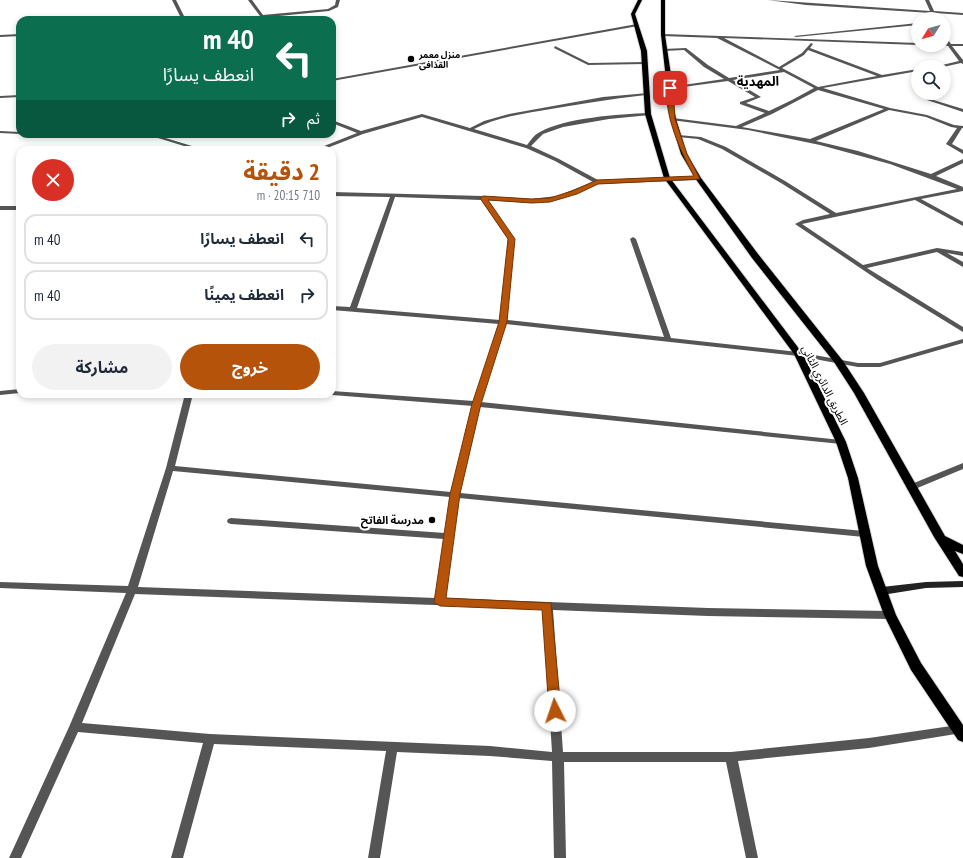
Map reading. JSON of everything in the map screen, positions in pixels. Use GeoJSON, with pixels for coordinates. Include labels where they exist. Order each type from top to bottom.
{"type":"FeatureCollection","features":[{"type":"Feature","properties":{"kind":"main road","name":"الطريق الدائري الثاني"},"geometry":{"type":"LineString","coordinates":[[640,0],[633,14],[637,25],[645,63],[648,114],[667,178],[798,354],[841,442],[853,478],[864,534],[890,615],[916,666],[961,732]]}},
{"type":"Feature","properties":{"kind":"main road","name":"الطريق الدائري الثاني"},"geometry":{"type":"LineString","coordinates":[[663,0],[664,50],[673,119],[684,154],[698,178],[755,256],[838,361],[940,537],[963,573]]}},
{"type":"Feature","properties":{"kind":"main road"},"geometry":{"type":"LineString","coordinates":[[940,537],[963,550]]}},
{"type":"Feature","properties":{"kind":"main road"},"geometry":{"type":"LineString","coordinates":[[882,591],[926,585],[963,584]]}},
{"type":"Feature","properties":{"kind":"street"},"geometry":{"type":"LineString","coordinates":[[174,0],[182,16]]}},
{"type":"Feature","properties":{"kind":"street"},"geometry":{"type":"LineString","coordinates":[[250,0],[262,16],[329,10],[337,6],[338,0]]}},
{"type":"Feature","properties":{"kind":"street"},"geometry":{"type":"LineString","coordinates":[[770,0],[806,4],[932,12],[927,0]]}},
{"type":"Feature","properties":{"kind":"street"},"geometry":{"type":"LineString","coordinates":[[951,13],[963,14]]}},
{"type":"Feature","properties":{"kind":"street"},"geometry":{"type":"LineString","coordinates":[[336,79],[637,25]]}},
{"type":"Feature","properties":{"kind":"street"},"geometry":{"type":"LineString","coordinates":[[784,39],[807,34],[911,25]]}},
{"type":"Feature","properties":{"kind":"street"},"geometry":{"type":"LineString","coordinates":[[0,36],[16,35]]}},
{"type":"Feature","properties":{"kind":"street"},"geometry":{"type":"LineString","coordinates":[[663,35],[911,44]]}},
{"type":"Feature","properties":{"kind":"street"},"geometry":{"type":"LineString","coordinates":[[716,36],[816,88],[889,110],[927,116],[961,127],[949,144],[963,152]]}},
{"type":"Feature","properties":{"kind":"street"},"geometry":{"type":"LineString","coordinates":[[779,68],[808,49],[814,40]]}},
{"type":"Feature","properties":{"kind":"street"},"geometry":{"type":"LineString","coordinates":[[951,45],[963,45]]}},
{"type":"Feature","properties":{"kind":"street"},"geometry":{"type":"LineString","coordinates":[[554,46],[588,64],[645,63]]}},
{"type":"Feature","properties":{"kind":"street"},"geometry":{"type":"LineString","coordinates":[[664,50],[685,49],[706,66],[759,97],[742,103],[770,113]]}},
{"type":"Feature","properties":{"kind":"street"},"geometry":{"type":"LineString","coordinates":[[808,49],[883,77]]}},
{"type":"Feature","properties":{"kind":"street"},"geometry":{"type":"LineString","coordinates":[[951,49],[963,62]]}},
{"type":"Feature","properties":{"kind":"street"},"geometry":{"type":"LineString","coordinates":[[951,64],[963,62]]}},
{"type":"Feature","properties":{"kind":"street"},"geometry":{"type":"LineString","coordinates":[[670,88],[785,71]]}},
{"type":"Feature","properties":{"kind":"street"},"geometry":{"type":"LineString","coordinates":[[737,127],[770,113],[816,88],[911,71]]}},
{"type":"Feature","properties":{"kind":"street"},"geometry":{"type":"LineString","coordinates":[[471,129],[480,123],[497,118],[593,100],[646,94]]}},
{"type":"Feature","properties":{"kind":"street"},"geometry":{"type":"LineString","coordinates":[[0,97],[16,96]]}},
{"type":"Feature","properties":{"kind":"street"},"geometry":{"type":"LineString","coordinates":[[932,100],[963,111]]}},
{"type":"Feature","properties":{"kind":"street"},"geometry":{"type":"LineString","coordinates":[[810,141],[889,110]]}},
{"type":"Feature","properties":{"kind":"street"},"geometry":{"type":"LineString","coordinates":[[528,147],[542,132],[559,127],[608,118],[648,114]]}},
{"type":"Feature","properties":{"kind":"street"},"geometry":{"type":"LineString","coordinates":[[327,146],[361,133],[421,115],[528,147],[558,160],[597,182]]}},
{"type":"Feature","properties":{"kind":"street"},"geometry":{"type":"LineString","coordinates":[[673,119],[737,127],[864,153],[932,176],[963,189]]}},
{"type":"Feature","properties":{"kind":"street"},"geometry":{"type":"LineString","coordinates":[[336,123],[361,133]]}},
{"type":"Feature","properties":{"kind":"street"},"geometry":{"type":"LineString","coordinates":[[0,132],[16,133]]}},
{"type":"Feature","properties":{"kind":"street"},"geometry":{"type":"LineString","coordinates":[[678,136],[698,138],[717,145],[783,182],[835,215]]}},
{"type":"Feature","properties":{"kind":"street"},"geometry":{"type":"LineString","coordinates":[[162,138],[189,146]]}},
{"type":"Feature","properties":{"kind":"street"},"geometry":{"type":"LineString","coordinates":[[932,176],[963,161]]}},
{"type":"Feature","properties":{"kind":"street"},"geometry":{"type":"LineString","coordinates":[[336,194],[483,198],[532,201],[550,200],[597,182],[667,178],[698,178]]}},
{"type":"Feature","properties":{"kind":"street"},"geometry":{"type":"LineString","coordinates":[[963,189],[916,200],[805,221],[798,224],[862,267],[963,330]]}},
{"type":"Feature","properties":{"kind":"street"},"geometry":{"type":"LineString","coordinates":[[353,309],[393,196]]}},
{"type":"Feature","properties":{"kind":"street"},"geometry":{"type":"LineString","coordinates":[[440,602],[455,494],[477,404],[503,322],[511,239],[483,198]]}},
{"type":"Feature","properties":{"kind":"street"},"geometry":{"type":"LineString","coordinates":[[916,200],[963,224]]}},
{"type":"Feature","properties":{"kind":"street"},"geometry":{"type":"LineString","coordinates":[[0,208],[16,208]]}},
{"type":"Feature","properties":{"kind":"street"},"geometry":{"type":"LineString","coordinates":[[632,239],[668,340]]}},
{"type":"Feature","properties":{"kind":"street"},"geometry":{"type":"LineString","coordinates":[[862,267],[937,250],[963,254]]}},
{"type":"Feature","properties":{"kind":"street"},"geometry":{"type":"LineString","coordinates":[[937,250],[963,265]]}},
{"type":"Feature","properties":{"kind":"street"},"geometry":{"type":"LineString","coordinates":[[336,308],[503,322],[798,354],[858,365],[880,365],[963,340]]}},
{"type":"Feature","properties":{"kind":"street"},"geometry":{"type":"LineString","coordinates":[[0,392],[16,391]]}},
{"type":"Feature","properties":{"kind":"street"},"geometry":{"type":"LineString","coordinates":[[336,393],[477,404],[841,442]]}},
{"type":"Feature","properties":{"kind":"street"},"geometry":{"type":"LineString","coordinates":[[16,858],[75,727],[132,590],[170,468],[188,398]]}},
{"type":"Feature","properties":{"kind":"street"},"geometry":{"type":"LineString","coordinates":[[912,487],[963,466]]}},
{"type":"Feature","properties":{"kind":"street"},"geometry":{"type":"LineString","coordinates":[[170,468],[864,534]]}},
{"type":"Feature","properties":{"kind":"street"},"geometry":{"type":"LineString","coordinates":[[231,521],[449,536]]}},
{"type":"Feature","properties":{"kind":"street"},"geometry":{"type":"LineString","coordinates":[[0,586],[708,612],[890,615]]}},
{"type":"Feature","properties":{"kind":"street"},"geometry":{"type":"LineString","coordinates":[[548,606],[558,756],[560,858]]}},
{"type":"Feature","properties":{"kind":"street"},"geometry":{"type":"LineString","coordinates":[[75,727],[210,739],[490,751],[558,756],[731,757],[961,732]]}},
{"type":"Feature","properties":{"kind":"street"},"geometry":{"type":"LineString","coordinates":[[177,858],[210,739]]}},
{"type":"Feature","properties":{"kind":"street"},"geometry":{"type":"LineString","coordinates":[[374,858],[392,748]]}},
{"type":"Feature","properties":{"kind":"street"},"geometry":{"type":"LineString","coordinates":[[731,757],[752,858]]}},
{"type":"Feature","properties":{"kind":"place","name":"منزل معمر القذافى"},"geometry":{"type":"Point","coordinates":[411,59]}},
{"type":"Feature","properties":{"kind":"place","name":"مدرسة الفاتح"},"geometry":{"type":"Point","coordinates":[432,520]}},
{"type":"Feature","properties":{"kind":"district","name":"المهدية"},"geometry":{"type":"Point","coordinates":[758,81]}},
{"type":"Feature","properties":{"kind":"route"},"geometry":{"type":"LineString","coordinates":[[555,711],[548,606],[440,602],[455,494],[477,404],[503,322],[511,239],[483,198],[532,201],[550,200],[597,182],[667,178],[698,178],[684,154],[673,119],[670,103],[670,88]]}}]}
